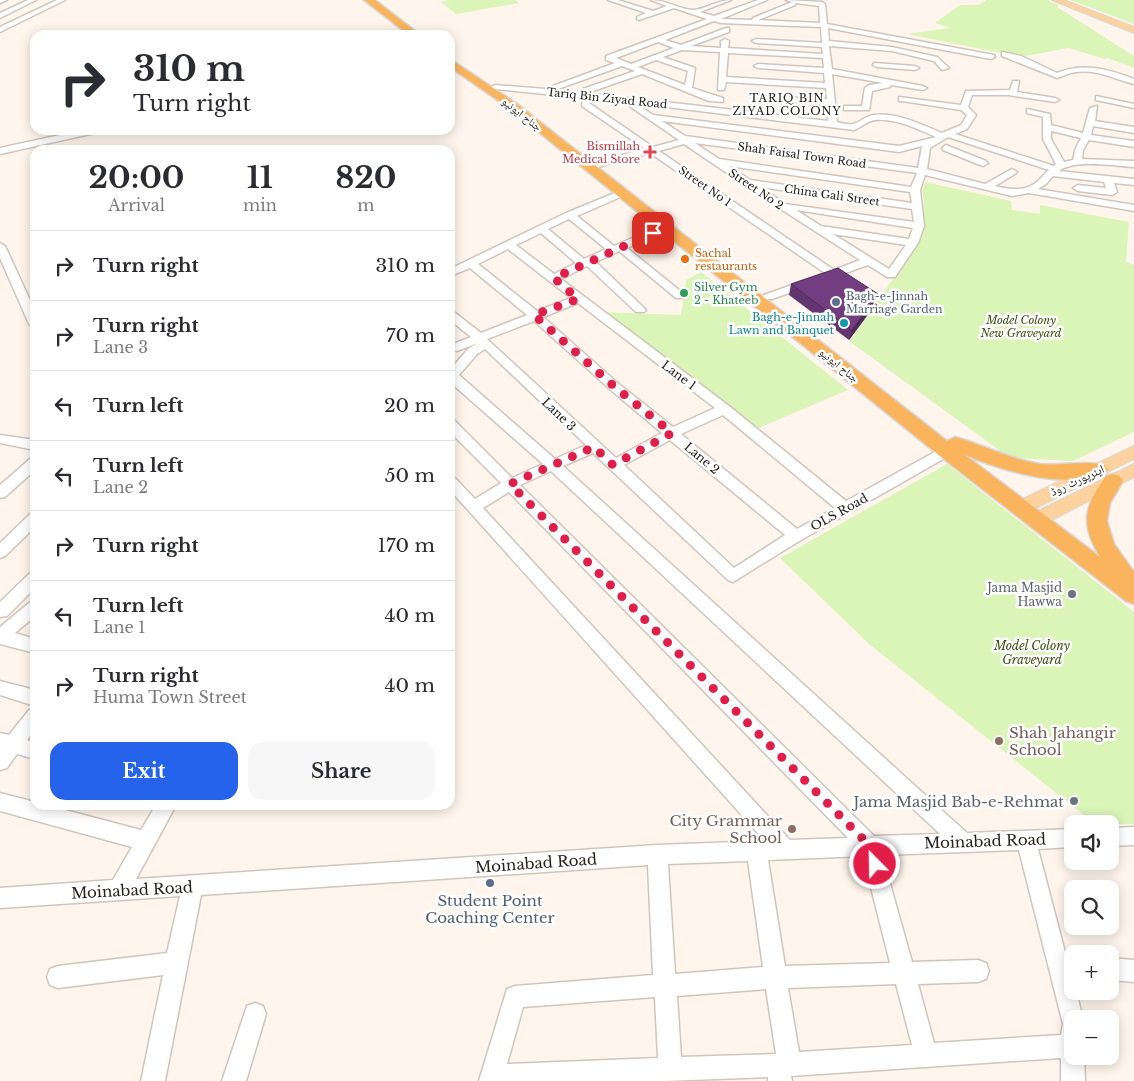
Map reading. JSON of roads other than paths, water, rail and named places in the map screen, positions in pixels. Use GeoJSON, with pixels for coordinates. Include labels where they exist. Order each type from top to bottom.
{"type":"FeatureCollection","features":[{"type":"Feature","properties":{"kind":"highway"},"geometry":{"type":"LineString","coordinates":[[369,0],[408,30]]}},
{"type":"Feature","properties":{"kind":"highway"},"geometry":{"type":"LineString","coordinates":[[378,0],[417,30]]}},
{"type":"Feature","properties":{"kind":"highway","name":"جناح ایونیو"},"geometry":{"type":"LineString","coordinates":[[455,59],[496,87],[598,164],[854,363],[951,447]]}},
{"type":"Feature","properties":{"kind":"highway","name":"جناح ایونیو"},"geometry":{"type":"LineString","coordinates":[[455,65],[513,106],[622,193],[1131,586]]}},
{"type":"Feature","properties":{"kind":"highway"},"geometry":{"type":"LineString","coordinates":[[951,447],[1023,469],[1106,475],[1097,512],[1097,522],[1103,544],[1131,586]]}},
{"type":"Feature","properties":{"kind":"highway","name":"جناح ایونیو"},"geometry":{"type":"LineString","coordinates":[[1025,505],[1046,515],[1131,586]]}},
{"type":"Feature","properties":{"kind":"main road"},"geometry":{"type":"LineString","coordinates":[[1056,0],[1134,30]]}},
{"type":"Feature","properties":{"kind":"main road","name":"ایئرپورٹ روڈ"},"geometry":{"type":"LineString","coordinates":[[1046,515],[1106,475],[1134,452]]}},
{"type":"Feature","properties":{"kind":"main road","name":"ایئرپورٹ روڈ"},"geometry":{"type":"LineString","coordinates":[[1025,505],[1106,475],[1134,470]]}},
{"type":"Feature","properties":{"kind":"street"},"geometry":{"type":"LineString","coordinates":[[0,1],[4,0]]}},
{"type":"Feature","properties":{"kind":"street"},"geometry":{"type":"LineString","coordinates":[[0,16],[33,0]]}},
{"type":"Feature","properties":{"kind":"street"},"geometry":{"type":"LineString","coordinates":[[0,30],[62,0]]}},
{"type":"Feature","properties":{"kind":"street"},"geometry":{"type":"LineString","coordinates":[[611,0],[652,13]]}},
{"type":"Feature","properties":{"kind":"street"},"geometry":{"type":"LineString","coordinates":[[654,0],[726,22],[719,110]]}},
{"type":"Feature","properties":{"kind":"street"},"geometry":{"type":"LineString","coordinates":[[639,18],[690,0]]}},
{"type":"Feature","properties":{"kind":"street"},"geometry":{"type":"LineString","coordinates":[[694,12],[728,0]]}},
{"type":"Feature","properties":{"kind":"street"},"geometry":{"type":"LineString","coordinates":[[720,100],[688,90],[609,58],[718,20],[764,0]]}},
{"type":"Feature","properties":{"kind":"street"},"geometry":{"type":"LineString","coordinates":[[718,20],[752,21],[793,9],[821,4],[833,124]]}},
{"type":"Feature","properties":{"kind":"street"},"geometry":{"type":"LineString","coordinates":[[752,21],[793,9],[823,26],[991,57]]}},
{"type":"Feature","properties":{"kind":"street"},"geometry":{"type":"LineString","coordinates":[[752,21],[758,66],[756,114]]}},
{"type":"Feature","properties":{"kind":"street"},"geometry":{"type":"LineString","coordinates":[[631,67],[726,30]]}},
{"type":"Feature","properties":{"kind":"street"},"geometry":{"type":"LineString","coordinates":[[815,34],[826,41]]}},
{"type":"Feature","properties":{"kind":"street"},"geometry":{"type":"LineString","coordinates":[[870,79],[877,65],[899,39]]}},
{"type":"Feature","properties":{"kind":"street"},"geometry":{"type":"LineString","coordinates":[[659,40],[683,48],[827,56]]}},
{"type":"Feature","properties":{"kind":"street"},"geometry":{"type":"LineString","coordinates":[[756,41],[826,41],[889,49],[937,59],[945,68]]}},
{"type":"Feature","properties":{"kind":"street"},"geometry":{"type":"LineString","coordinates":[[1005,54],[1021,58],[1057,76],[1077,68],[1091,69],[1113,74],[1134,82]]}},
{"type":"Feature","properties":{"kind":"street"},"geometry":{"type":"LineString","coordinates":[[656,57],[692,70],[688,90]]}},
{"type":"Feature","properties":{"kind":"street"},"geometry":{"type":"LineString","coordinates":[[544,91],[622,63]]}},
{"type":"Feature","properties":{"kind":"street"},"geometry":{"type":"LineString","coordinates":[[877,65],[915,68]]}},
{"type":"Feature","properties":{"kind":"street"},"geometry":{"type":"LineString","coordinates":[[758,66],[828,71],[922,88]]}},
{"type":"Feature","properties":{"kind":"street"},"geometry":{"type":"LineString","coordinates":[[576,95],[642,71]]}},
{"type":"Feature","properties":{"kind":"street"},"geometry":{"type":"LineString","coordinates":[[722,79],[830,86]]}},
{"type":"Feature","properties":{"kind":"street"},"geometry":{"type":"LineString","coordinates":[[847,108],[866,108],[868,90],[872,87],[888,85],[890,82]]}},
{"type":"Feature","properties":{"kind":"street"},"geometry":{"type":"LineString","coordinates":[[1011,93],[1015,91],[1016,84]]}},
{"type":"Feature","properties":{"kind":"street","name":"Tariq Bin Ziyad Road"},"geometry":{"type":"LineString","coordinates":[[496,87],[624,99],[854,127],[861,120],[918,114],[940,137],[1056,169],[1134,182]]}},
{"type":"Feature","properties":{"kind":"street"},"geometry":{"type":"LineString","coordinates":[[964,108],[969,93],[1011,93],[1055,100]]}},
{"type":"Feature","properties":{"kind":"street","name":"Street No 1"},"geometry":{"type":"LineString","coordinates":[[588,96],[585,104],[832,274]]}},
{"type":"Feature","properties":{"kind":"street"},"geometry":{"type":"LineString","coordinates":[[756,98],[831,102]]}},
{"type":"Feature","properties":{"kind":"street"},"geometry":{"type":"LineString","coordinates":[[1098,98],[1134,106]]}},
{"type":"Feature","properties":{"kind":"street","name":"Street No 2"},"geometry":{"type":"LineString","coordinates":[[624,99],[780,205],[891,275],[913,243]]}},
{"type":"Feature","properties":{"kind":"street"},"geometry":{"type":"LineString","coordinates":[[902,99],[918,114],[964,108]]}},
{"type":"Feature","properties":{"kind":"street"},"geometry":{"type":"LineString","coordinates":[[649,117],[899,149],[940,137],[964,127],[972,116],[964,108]]}},
{"type":"Feature","properties":{"kind":"street"},"geometry":{"type":"LineString","coordinates":[[1077,162],[1079,150],[1086,137],[1094,108]]}},
{"type":"Feature","properties":{"kind":"street"},"geometry":{"type":"LineString","coordinates":[[1030,111],[1047,116],[1047,139],[1056,169]]}},
{"type":"Feature","properties":{"kind":"street"},"geometry":{"type":"LineString","coordinates":[[794,189],[817,122]]}},
{"type":"Feature","properties":{"kind":"street"},"geometry":{"type":"LineString","coordinates":[[1090,122],[1134,130]]}},
{"type":"Feature","properties":{"kind":"street"},"geometry":{"type":"LineString","coordinates":[[1048,127],[1086,137],[1134,144]]}},
{"type":"Feature","properties":{"kind":"street"},"geometry":{"type":"LineString","coordinates":[[0,151],[72,135]]}},
{"type":"Feature","properties":{"kind":"street"},"geometry":{"type":"LineString","coordinates":[[816,228],[913,243],[919,226],[915,190],[922,171],[926,147],[940,137]]}},
{"type":"Feature","properties":{"kind":"street"},"geometry":{"type":"LineString","coordinates":[[598,164],[683,140]]}},
{"type":"Feature","properties":{"kind":"street","name":"Shah Faisal Town Road"},"geometry":{"type":"LineString","coordinates":[[683,140],[922,171],[1012,193],[1029,190],[1134,208]]}},
{"type":"Feature","properties":{"kind":"street"},"geometry":{"type":"LineString","coordinates":[[946,148],[981,164],[1000,152]]}},
{"type":"Feature","properties":{"kind":"street"},"geometry":{"type":"LineString","coordinates":[[716,162],[915,190]]}},
{"type":"Feature","properties":{"kind":"street"},"geometry":{"type":"LineString","coordinates":[[1029,190],[1043,182],[1056,169],[1077,162],[1134,164]]}},
{"type":"Feature","properties":{"kind":"street"},"geometry":{"type":"LineString","coordinates":[[986,187],[1012,172]]}},
{"type":"Feature","properties":{"kind":"street"},"geometry":{"type":"LineString","coordinates":[[1078,188],[1112,192],[1108,179]]}},
{"type":"Feature","properties":{"kind":"street","name":"China Gali Street"},"geometry":{"type":"LineString","coordinates":[[747,183],[918,207]]}},
{"type":"Feature","properties":{"kind":"street"},"geometry":{"type":"LineString","coordinates":[[455,271],[570,215],[622,193]]}},
{"type":"Feature","properties":{"kind":"street"},"geometry":{"type":"LineString","coordinates":[[780,205],[919,226]]}},
{"type":"Feature","properties":{"kind":"street"},"geometry":{"type":"LineString","coordinates":[[570,215],[680,296]]}},
{"type":"Feature","properties":{"kind":"street"},"geometry":{"type":"LineString","coordinates":[[554,278],[585,262],[666,227]]}},
{"type":"Feature","properties":{"kind":"street"},"geometry":{"type":"LineString","coordinates":[[542,229],[585,262],[640,310]]}},
{"type":"Feature","properties":{"kind":"street","name":"Lane 1"},"geometry":{"type":"LineString","coordinates":[[509,245],[724,409],[846,509]]}},
{"type":"Feature","properties":{"kind":"street"},"geometry":{"type":"LineString","coordinates":[[0,246],[30,313]]}},
{"type":"Feature","properties":{"kind":"street"},"geometry":{"type":"LineString","coordinates":[[768,297],[868,261]]}},
{"type":"Feature","properties":{"kind":"street","name":"Lane 2"},"geometry":{"type":"LineString","coordinates":[[472,264],[534,315],[616,388],[796,536]]}},
{"type":"Feature","properties":{"kind":"street"},"geometry":{"type":"LineString","coordinates":[[457,347],[481,341],[534,315],[578,299]]}},
{"type":"Feature","properties":{"kind":"street","name":"Lane 3"},"geometry":{"type":"LineString","coordinates":[[455,318],[733,576]]}},
{"type":"Feature","properties":{"kind":"street"},"geometry":{"type":"LineString","coordinates":[[455,371],[481,341]]}},
{"type":"Feature","properties":{"kind":"street"},"geometry":{"type":"LineString","coordinates":[[455,379],[553,465],[963,842]]}},
{"type":"Feature","properties":{"kind":"street"},"geometry":{"type":"LineString","coordinates":[[613,465],[672,433],[724,409]]}},
{"type":"Feature","properties":{"kind":"street"},"geometry":{"type":"LineString","coordinates":[[455,429],[870,846],[926,1056]]}},
{"type":"Feature","properties":{"kind":"street"},"geometry":{"type":"LineString","coordinates":[[0,438],[30,439]]}},
{"type":"Feature","properties":{"kind":"street"},"geometry":{"type":"LineString","coordinates":[[0,438],[30,444]]}},
{"type":"Feature","properties":{"kind":"street"},"geometry":{"type":"LineString","coordinates":[[474,507],[510,484],[594,447]]}},
{"type":"Feature","properties":{"kind":"street","name":"OLS Road"},"geometry":{"type":"LineString","coordinates":[[733,576],[796,536],[951,447]]}},
{"type":"Feature","properties":{"kind":"street"},"geometry":{"type":"LineString","coordinates":[[0,493],[30,466]]}},
{"type":"Feature","properties":{"kind":"street"},"geometry":{"type":"LineString","coordinates":[[455,487],[785,849]]}},
{"type":"Feature","properties":{"kind":"street"},"geometry":{"type":"LineString","coordinates":[[0,552],[30,523]]}},
{"type":"Feature","properties":{"kind":"street"},"geometry":{"type":"LineString","coordinates":[[1,611],[30,583]]}},
{"type":"Feature","properties":{"kind":"street"},"geometry":{"type":"LineString","coordinates":[[1,611],[29,612]]}},
{"type":"Feature","properties":{"kind":"street"},"geometry":{"type":"LineString","coordinates":[[1,636],[29,612]]}},
{"type":"Feature","properties":{"kind":"street"},"geometry":{"type":"LineString","coordinates":[[1,636],[30,645]]}},
{"type":"Feature","properties":{"kind":"street"},"geometry":{"type":"LineString","coordinates":[[0,688],[30,697]]}},
{"type":"Feature","properties":{"kind":"street"},"geometry":{"type":"LineString","coordinates":[[0,762],[6,743],[30,720]]}},
{"type":"Feature","properties":{"kind":"street"},"geometry":{"type":"LineString","coordinates":[[6,743],[30,750]]}},
{"type":"Feature","properties":{"kind":"street"},"geometry":{"type":"LineString","coordinates":[[0,802],[146,841]]}},
{"type":"Feature","properties":{"kind":"street"},"geometry":{"type":"LineString","coordinates":[[118,891],[163,810]]}},
{"type":"Feature","properties":{"kind":"street"},"geometry":{"type":"LineString","coordinates":[[1119,837],[1134,836]]}},
{"type":"Feature","properties":{"kind":"street","name":"Moinabad Road"},"geometry":{"type":"LineString","coordinates":[[0,898],[657,855],[1064,838]]}},
{"type":"Feature","properties":{"kind":"street"},"geometry":{"type":"LineString","coordinates":[[1026,840],[1064,962]]}},
{"type":"Feature","properties":{"kind":"street"},"geometry":{"type":"LineString","coordinates":[[756,850],[776,977],[783,1070]]}},
{"type":"Feature","properties":{"kind":"street"},"geometry":{"type":"LineString","coordinates":[[657,855],[664,985],[676,1073]]}},
{"type":"Feature","properties":{"kind":"street"},"geometry":{"type":"LineString","coordinates":[[154,1081],[192,886]]}},
{"type":"Feature","properties":{"kind":"street"},"geometry":{"type":"LineString","coordinates":[[58,977],[176,963]]}},
{"type":"Feature","properties":{"kind":"street"},"geometry":{"type":"LineString","coordinates":[[1119,970],[1134,971]]}},
{"type":"Feature","properties":{"kind":"street"},"geometry":{"type":"LineString","coordinates":[[978,971],[776,977],[515,997],[492,1078],[783,1070],[926,1056],[1064,1039]]}},
{"type":"Feature","properties":{"kind":"street"},"geometry":{"type":"LineString","coordinates":[[234,1081],[255,1014]]}},
{"type":"Feature","properties":{"kind":"street"},"geometry":{"type":"LineString","coordinates":[[1073,1065],[1073,1081]]}},
{"type":"Feature","properties":{"kind":"place","name":"Bismillah Medical Store"},"geometry":{"type":"Point","coordinates":[650,152]}},
{"type":"Feature","properties":{"kind":"place","name":"Sachal restaurants"},"geometry":{"type":"Point","coordinates":[685,259]}},
{"type":"Feature","properties":{"kind":"place","name":"Silver Gym 2 - Khateeb"},"geometry":{"type":"Point","coordinates":[684,293]}},
{"type":"Feature","properties":{"kind":"place","name":"Bagh-e-Jinnah Marriage Garden"},"geometry":{"type":"Point","coordinates":[836,302]}},
{"type":"Feature","properties":{"kind":"place","name":"Bagh-e-Jinnah Lawn and Banquet"},"geometry":{"type":"Point","coordinates":[844,323]}},
{"type":"Feature","properties":{"kind":"place","name":"Jama Masjid Hawwa"},"geometry":{"type":"Point","coordinates":[1072,594]}},
{"type":"Feature","properties":{"kind":"place","name":"Shah Jahangir School"},"geometry":{"type":"Point","coordinates":[999,741]}},
{"type":"Feature","properties":{"kind":"place","name":"Jama Masjid Bab-e-Rehmat"},"geometry":{"type":"Point","coordinates":[1074,801]}},
{"type":"Feature","properties":{"kind":"place","name":"City Grammar School"},"geometry":{"type":"Point","coordinates":[792,829]}},
{"type":"Feature","properties":{"kind":"place","name":"Student Point Coaching Center"},"geometry":{"type":"Point","coordinates":[490,883]}},
{"type":"Feature","properties":{"kind":"district","name":"TARIQ BIN ZIYAD COLONY"},"geometry":{"type":"Point","coordinates":[787,104]}},
{"type":"Feature","properties":{"kind":"park label","name":"Model Colony New Graveyard"},"geometry":{"type":"Point","coordinates":[1021,326]}},
{"type":"Feature","properties":{"kind":"park label","name":"Model Colony Graveyard"},"geometry":{"type":"Point","coordinates":[1032,652]}}]}
